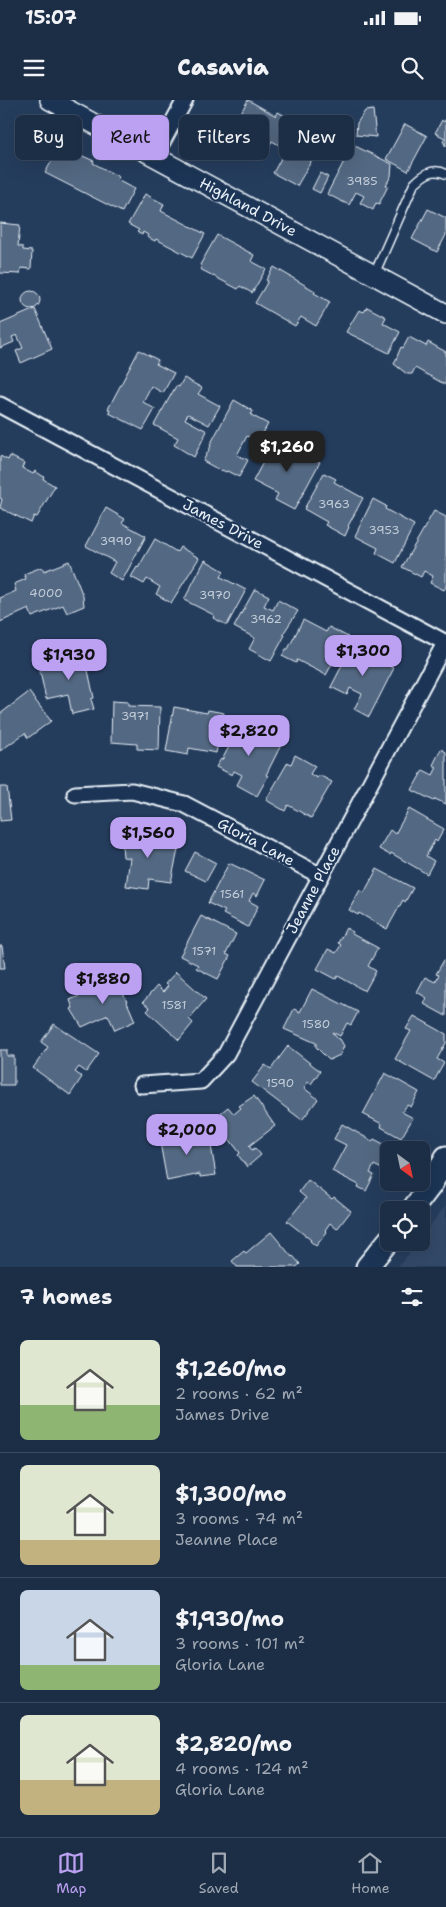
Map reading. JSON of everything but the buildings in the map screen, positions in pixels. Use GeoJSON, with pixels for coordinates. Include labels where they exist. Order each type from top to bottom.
{"type":"FeatureCollection","features":[{"type":"Feature","properties":{"kind":"main road"},"geometry":{"type":"LineString","coordinates":[[419,1201],[431,1185],[446,1158]]}},
{"type":"Feature","properties":{"kind":"main road"},"geometry":{"type":"LineString","coordinates":[[367,1267],[380,1251]]}},
{"type":"Feature","properties":{"kind":"street","name":"Highland Drive"},"geometry":{"type":"LineString","coordinates":[[50,100],[92,123]]}},
{"type":"Feature","properties":{"kind":"street"},"geometry":{"type":"LineString","coordinates":[[169,129],[185,100]]}},
{"type":"Feature","properties":{"kind":"street","name":"Highland Drive"},"geometry":{"type":"LineString","coordinates":[[160,160],[446,314]]}},
{"type":"Feature","properties":{"kind":"street","name":"James Drive"},"geometry":{"type":"LineString","coordinates":[[0,405],[446,643]]}},
{"type":"Feature","properties":{"kind":"street","name":"Jeanne Place"},"geometry":{"type":"LineString","coordinates":[[142,1086],[201,1081],[226,1054],[446,643]]}},
{"type":"Feature","properties":{"kind":"street","name":"Gloria Lane"},"geometry":{"type":"LineString","coordinates":[[74,794],[132,791],[184,804],[321,876]]}},
{"type":"Feature","properties":{"kind":"lane"},"geometry":{"type":"LineString","coordinates":[[374,275],[414,184],[424,175],[433,171],[446,174]]}},
{"type":"Feature","properties":{"kind":"shaded area"},"geometry":{"type":"Polygon","coordinates":[[[446,1205],[446,1267],[398,1267],[411,1251],[430,1251],[430,1225],[446,1205]]]}}]}
